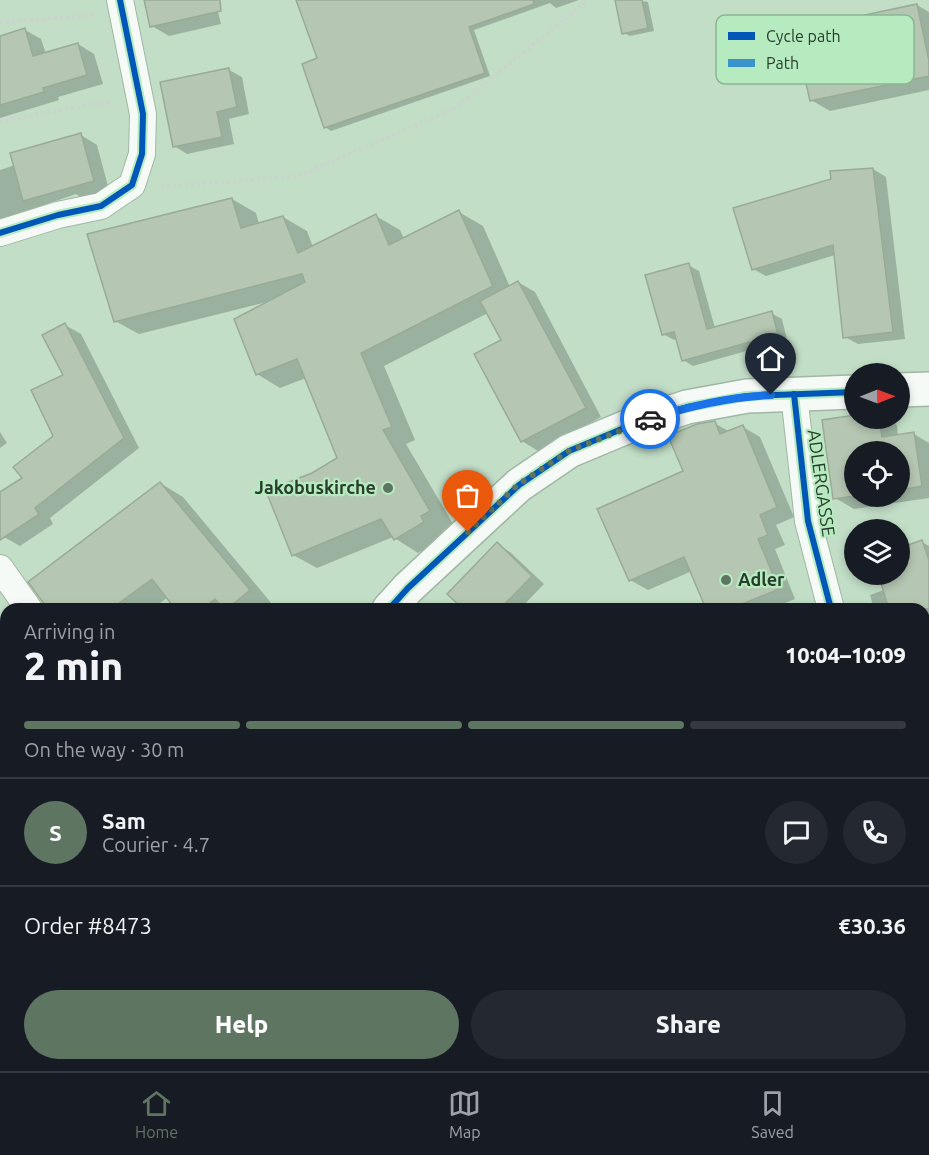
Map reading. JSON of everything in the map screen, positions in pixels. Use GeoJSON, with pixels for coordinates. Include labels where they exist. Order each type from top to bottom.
{"type":"FeatureCollection","features":[{"type":"Feature","properties":{"kind":"street"},"geometry":{"type":"LineString","coordinates":[[0,233],[58,215],[101,206],[132,185],[142,154],[143,114],[121,7]]}},
{"type":"Feature","properties":{"kind":"street"},"geometry":{"type":"LineString","coordinates":[[910,390],[929,389]]}},
{"type":"Feature","properties":{"kind":"street"},"geometry":{"type":"LineString","coordinates":[[394,603],[519,484],[569,451],[629,426],[687,407],[747,396],[844,392]]}},
{"type":"Feature","properties":{"kind":"street","name":"ADLERGASSE"},"geometry":{"type":"LineString","coordinates":[[794,394],[808,521],[829,603]]}},
{"type":"Feature","properties":{"kind":"street"},"geometry":{"type":"LineString","coordinates":[[0,568],[25,603]]}},
{"type":"Feature","properties":{"kind":"path"},"geometry":{"type":"LineString","coordinates":[[132,185],[172,187],[298,176],[455,108],[588,0]]}},
{"type":"Feature","properties":{"kind":"path"},"geometry":{"type":"LineString","coordinates":[[0,22],[121,7]]}},
{"type":"Feature","properties":{"kind":"path"},"geometry":{"type":"LineString","coordinates":[[0,121],[139,96]]}},
{"type":"Feature","properties":{"kind":"building"},"geometry":{"type":"Polygon","coordinates":[[[144,0],[220,0],[221,11],[150,27],[144,0]]]}},
{"type":"Feature","properties":{"kind":"building"},"geometry":{"type":"Polygon","coordinates":[[[296,0],[533,0],[534,4],[469,27],[485,73],[324,128],[302,64],[317,58],[296,0]]]}},
{"type":"Feature","properties":{"kind":"building"},"geometry":{"type":"Polygon","coordinates":[[[615,0],[642,0],[648,28],[622,34],[615,0]]]}},
{"type":"Feature","properties":{"kind":"building"},"geometry":{"type":"Polygon","coordinates":[[[917,4],[929,61],[929,76],[914,79],[914,15],[865,15],[917,4]]]}},
{"type":"Feature","properties":{"kind":"building"},"geometry":{"type":"Polygon","coordinates":[[[25,28],[33,56],[78,43],[87,75],[43,88],[44,92],[0,105],[0,36],[25,28]]]}},
{"type":"Feature","properties":{"kind":"building"},"geometry":{"type":"Polygon","coordinates":[[[229,68],[237,107],[217,112],[222,137],[173,147],[160,82],[229,68]]]}},
{"type":"Feature","properties":{"kind":"building"},"geometry":{"type":"Polygon","coordinates":[[[806,84],[891,84],[810,101],[806,84]]]}},
{"type":"Feature","properties":{"kind":"building"},"geometry":{"type":"Polygon","coordinates":[[[81,133],[94,181],[23,201],[10,153],[81,133]]]}},
{"type":"Feature","properties":{"kind":"building"},"geometry":{"type":"Polygon","coordinates":[[[873,168],[893,332],[843,338],[833,245],[752,270],[733,208],[831,179],[830,171],[873,168]]]}},
{"type":"Feature","properties":{"kind":"building"},"geometry":{"type":"Polygon","coordinates":[[[232,198],[241,228],[283,216],[298,253],[376,214],[389,245],[459,210],[493,286],[361,353],[392,427],[383,430],[430,511],[421,516],[424,522],[394,540],[381,519],[292,556],[266,491],[312,473],[337,458],[297,359],[256,375],[234,319],[305,282],[302,274],[114,322],[87,234],[232,198]]]}},
{"type":"Feature","properties":{"kind":"building"},"geometry":{"type":"Polygon","coordinates":[[[689,263],[707,329],[772,311],[779,339],[751,346],[750,342],[682,361],[674,332],[662,335],[645,275],[689,263]]]}},
{"type":"Feature","properties":{"kind":"building"},"geometry":{"type":"Polygon","coordinates":[[[518,281],[586,408],[521,442],[474,354],[501,340],[480,301],[518,281]]]}},
{"type":"Feature","properties":{"kind":"building"},"geometry":{"type":"Polygon","coordinates":[[[65,323],[124,438],[35,508],[39,514],[0,540],[0,492],[22,478],[13,467],[53,436],[31,390],[63,375],[42,335],[65,323]]]}},
{"type":"Feature","properties":{"kind":"building"},"geometry":{"type":"Polygon","coordinates":[[[844,417],[844,429],[881,429],[882,437],[914,432],[922,486],[910,488],[910,441],[844,441],[844,498],[833,499],[822,420],[844,417]]]}},
{"type":"Feature","properties":{"kind":"building"},"geometry":{"type":"Polygon","coordinates":[[[715,421],[720,434],[743,425],[777,507],[760,515],[768,535],[758,539],[779,589],[745,603],[703,603],[684,557],[629,581],[597,509],[683,471],[668,436],[697,424],[715,421]]]}},
{"type":"Feature","properties":{"kind":"building"},"geometry":{"type":"Polygon","coordinates":[[[160,482],[250,590],[234,603],[218,603],[215,599],[210,603],[170,603],[152,579],[119,603],[44,603],[28,582],[160,482]]]}},
{"type":"Feature","properties":{"kind":"building"},"geometry":{"type":"Polygon","coordinates":[[[922,540],[929,560],[929,603],[887,603],[881,585],[910,585],[910,544],[922,540]]]}},
{"type":"Feature","properties":{"kind":"building"},"geometry":{"type":"Polygon","coordinates":[[[497,542],[532,576],[506,603],[457,603],[447,594],[497,542]]]}},
{"type":"Feature","properties":{"kind":"cycle path"},"geometry":{"type":"LineString","coordinates":[[0,233],[58,215],[101,206],[132,185],[142,154],[143,114],[120,0]]}},
{"type":"Feature","properties":{"kind":"cycle path"},"geometry":{"type":"LineString","coordinates":[[394,603],[519,485],[569,451],[629,426],[687,407],[747,396],[844,392]]}},
{"type":"Feature","properties":{"kind":"cycle path"},"geometry":{"type":"LineString","coordinates":[[794,394],[808,521],[829,603]]}},
{"type":"Feature","properties":{"kind":"way so far"},"geometry":{"type":"LineString","coordinates":[[468,532],[519,484],[569,451],[650,419]]}},
{"type":"Feature","properties":{"kind":"place","name":"Jakobuskirche"},"geometry":{"type":"Point","coordinates":[388,488]}},
{"type":"Feature","properties":{"kind":"place","name":"Adler"},"geometry":{"type":"Point","coordinates":[726,580]}},
{"type":"Feature","properties":{"kind":"route"},"geometry":{"type":"LineString","coordinates":[[650,419],[687,407],[747,396],[771,395]]}}]}
